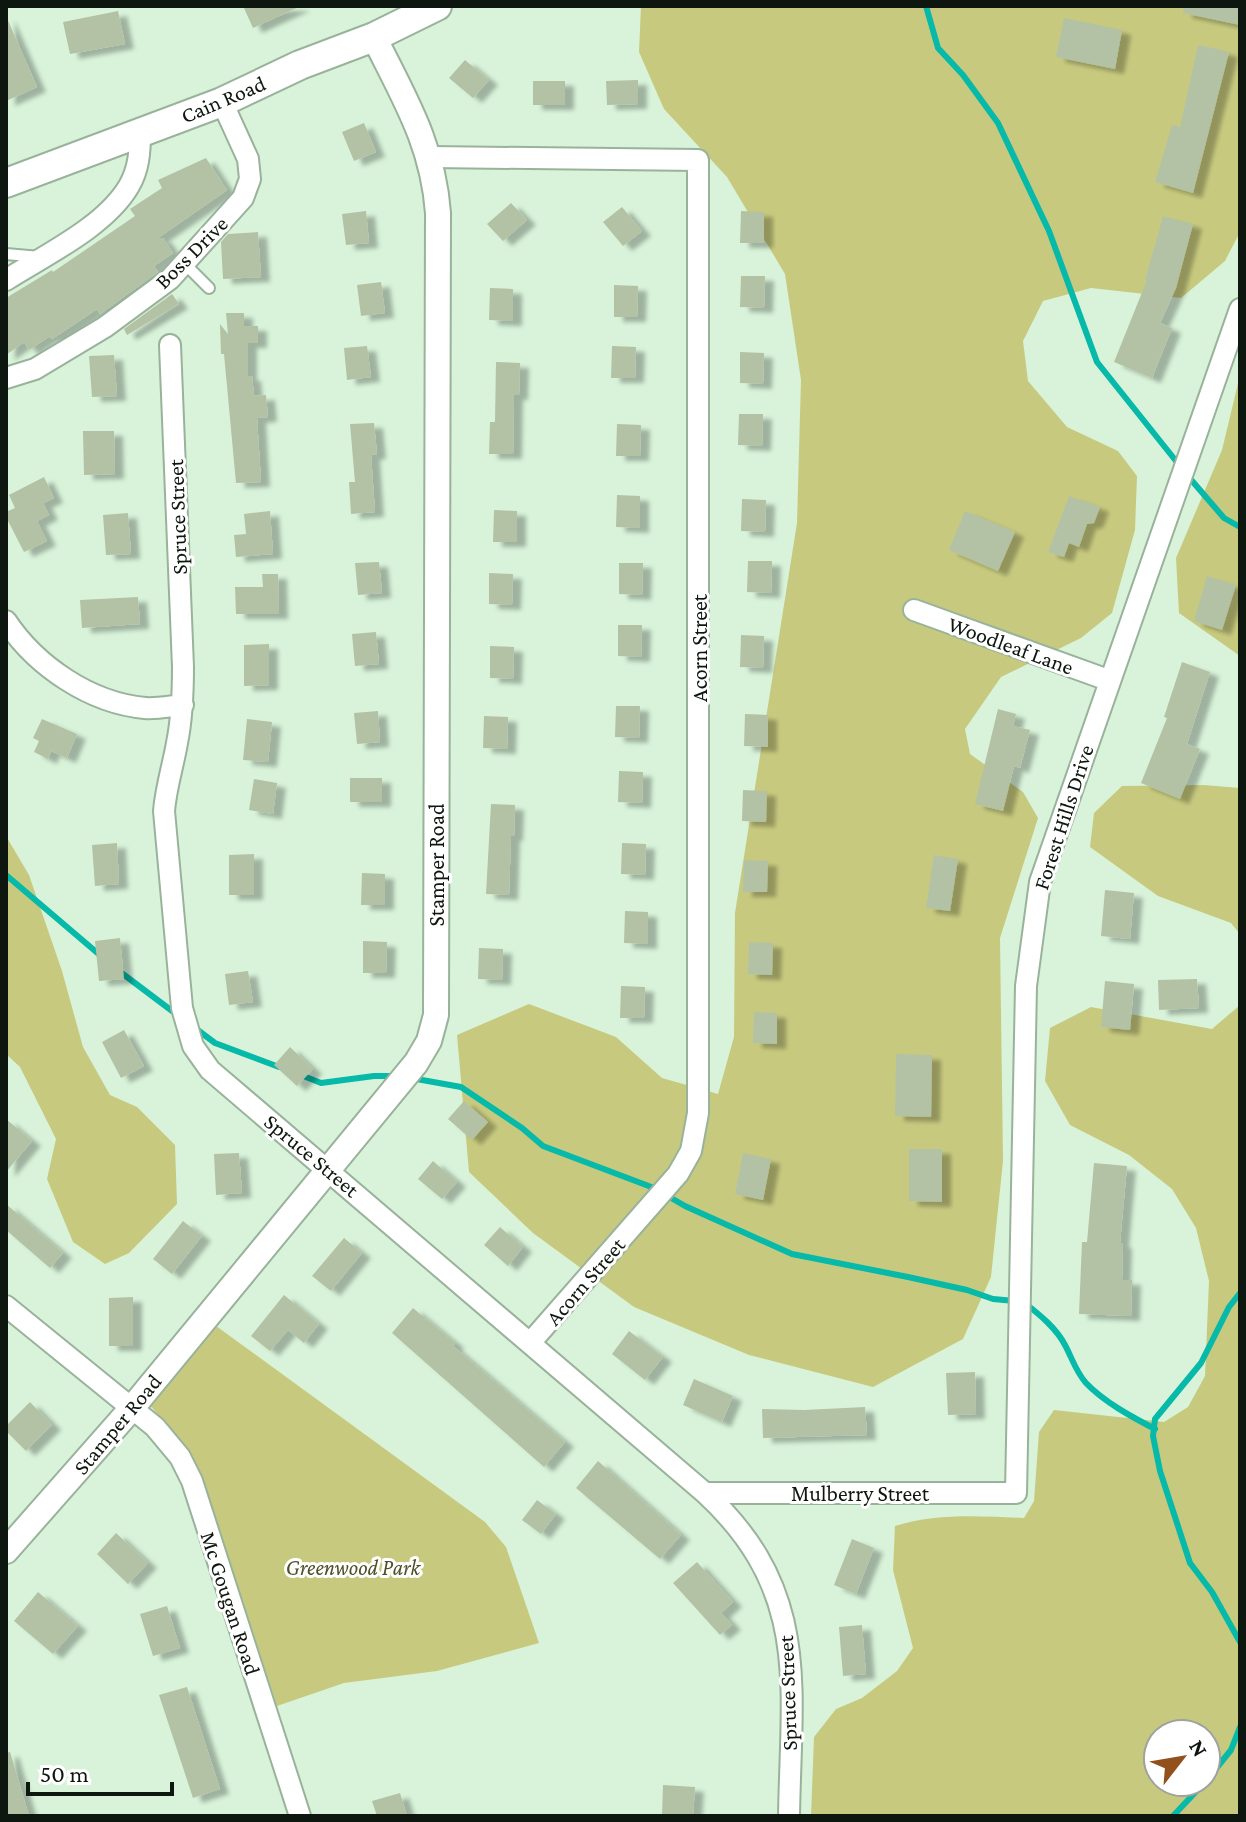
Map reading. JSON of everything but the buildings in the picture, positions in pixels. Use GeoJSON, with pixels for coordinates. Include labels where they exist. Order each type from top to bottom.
{"type":"FeatureCollection","features":[{"type":"Feature","properties":{"kind":"main road","name":"Cain Road"},"geometry":{"type":"LineString","coordinates":[[6,183],[222,102],[300,65],[374,37],[437,6]]}},
{"type":"Feature","properties":{"kind":"street","name":"Stamper Road"},"geometry":{"type":"LineString","coordinates":[[6,1551],[132,1408],[416,1063],[429,1041],[436,1015],[438,213],[430,157],[421,132],[374,37]]}},
{"type":"Feature","properties":{"kind":"street","name":"Boss Drive"},"geometry":{"type":"LineString","coordinates":[[6,378],[35,369],[105,327],[170,279],[243,198],[250,179],[248,159],[222,102]]}},
{"type":"Feature","properties":{"kind":"street"},"geometry":{"type":"LineString","coordinates":[[6,280],[97,221],[129,186],[140,156],[140,132]]}},
{"type":"Feature","properties":{"kind":"street","name":"Acorn Street"},"geometry":{"type":"LineString","coordinates":[[430,157],[698,160],[700,848],[698,1113],[695,1139],[678,1174],[530,1343]]}},
{"type":"Feature","properties":{"kind":"street","name":"Forest Hills Drive"},"geometry":{"type":"LineString","coordinates":[[1016,1493],[1026,986],[1033,920],[1047,856],[1240,309]]}},
{"type":"Feature","properties":{"kind":"street","name":"Spruce Street"},"geometry":{"type":"LineString","coordinates":[[170,345],[183,705],[177,746],[166,785],[164,811],[184,1021],[193,1046],[210,1070],[705,1493],[724,1511],[756,1552],[774,1587],[782,1612],[791,1664],[789,1816]]}},
{"type":"Feature","properties":{"kind":"street","name":"Woodleaf Lane"},"geometry":{"type":"LineString","coordinates":[[914,610],[1108,680]]}},
{"type":"Feature","properties":{"kind":"street"},"geometry":{"type":"LineString","coordinates":[[6,621],[30,651],[50,668],[96,695],[146,708],[183,705]]}},
{"type":"Feature","properties":{"kind":"street","name":"Mc Gougan Road"},"geometry":{"type":"LineString","coordinates":[[6,1306],[132,1408],[164,1437],[180,1457],[192,1481],[300,1816]]}},
{"type":"Feature","properties":{"kind":"street","name":"Mulberry Street"},"geometry":{"type":"LineString","coordinates":[[705,1493],[1016,1493]]}},
{"type":"Feature","properties":{"kind":"lane"},"geometry":{"type":"LineString","coordinates":[[6,254],[42,257]]}},
{"type":"Feature","properties":{"kind":"lane"},"geometry":{"type":"LineString","coordinates":[[184,263],[209,288]]}},
{"type":"Feature","properties":{"kind":"green space"},"geometry":{"type":"Polygon","coordinates":[[[641,6],[1240,6],[1240,232],[1225,261],[1181,298],[1091,288],[1043,301],[1023,341],[1028,381],[1067,427],[1118,451],[1137,476],[1135,530],[1112,613],[1081,638],[1001,677],[965,729],[970,754],[1023,792],[1038,818],[1000,938],[1003,1161],[991,1277],[963,1339],[873,1387],[749,1355],[634,1307],[533,1233],[469,1172],[457,1035],[529,1004],[616,1037],[662,1078],[718,1094],[734,1037],[735,913],[797,523],[801,380],[785,274],[727,177],[664,109],[639,52],[641,6]]]}},
{"type":"Feature","properties":{"kind":"green space"},"geometry":{"type":"Polygon","coordinates":[[[1240,375],[1240,656],[1179,613],[1176,558],[1222,450],[1240,375]]]}},
{"type":"Feature","properties":{"kind":"green space"},"geometry":{"type":"Polygon","coordinates":[[[1122,786],[1240,788],[1240,934],[1231,923],[1158,896],[1090,847],[1094,813],[1122,786]]]}},
{"type":"Feature","properties":{"kind":"green space"},"geometry":{"type":"Polygon","coordinates":[[[6,836],[29,875],[62,971],[83,1047],[110,1095],[137,1107],[175,1145],[177,1204],[129,1253],[105,1264],[73,1242],[47,1179],[56,1139],[20,1067],[6,1054],[6,836]]]}},
{"type":"Feature","properties":{"kind":"green space"},"geometry":{"type":"Polygon","coordinates":[[[1240,1005],[1240,1816],[811,1816],[814,1737],[836,1709],[862,1698],[897,1671],[913,1648],[893,1570],[895,1526],[942,1517],[1024,1518],[1034,1501],[1039,1432],[1054,1410],[1164,1422],[1188,1407],[1205,1376],[1209,1281],[1196,1228],[1172,1189],[1129,1155],[1070,1125],[1045,1081],[1050,1028],[1091,1007],[1212,1029],[1240,1005]]]}},
{"type":"Feature","properties":{"kind":"green space","name":"Greenwood Park"},"geometry":{"type":"Polygon","coordinates":[[[212,1323],[485,1522],[506,1547],[539,1643],[437,1671],[344,1683],[277,1706],[202,1477],[179,1440],[149,1404],[212,1323]]]}},
{"type":"Feature","properties":{"kind":"waterway"},"geometry":{"type":"LineString","coordinates":[[926,6],[938,48],[963,75],[998,123],[1049,231],[1097,362],[1180,466]]}},
{"type":"Feature","properties":{"kind":"waterway"},"geometry":{"type":"LineString","coordinates":[[1187,475],[1224,518],[1240,527]]}},
{"type":"Feature","properties":{"kind":"waterway"},"geometry":{"type":"LineString","coordinates":[[6,875],[101,956]]}},
{"type":"Feature","properties":{"kind":"waterway"},"geometry":{"type":"LineString","coordinates":[[119,971],[180,1017]]}},
{"type":"Feature","properties":{"kind":"waterway"},"geometry":{"type":"LineString","coordinates":[[195,1028],[215,1043],[279,1067]]}},
{"type":"Feature","properties":{"kind":"waterway"},"geometry":{"type":"LineString","coordinates":[[301,1075],[321,1083],[396,1076]]}},
{"type":"Feature","properties":{"kind":"waterway"},"geometry":{"type":"LineString","coordinates":[[411,1078],[461,1087],[543,1146],[654,1188],[685,1206],[792,1254],[967,1290],[993,1299],[1015,1301]]}},
{"type":"Feature","properties":{"kind":"waterway"},"geometry":{"type":"LineString","coordinates":[[1240,1293],[1229,1307],[1201,1363],[1155,1419],[1153,1436],[1160,1471],[1190,1563],[1212,1592],[1240,1642]]}},
{"type":"Feature","properties":{"kind":"waterway"},"geometry":{"type":"LineString","coordinates":[[1026,1304],[1057,1333],[1079,1374],[1093,1390],[1155,1429]]}},
{"type":"Feature","properties":{"kind":"waterway"},"geometry":{"type":"LineString","coordinates":[[1222,1761],[1231,1750],[1240,1727]]}},
{"type":"Feature","properties":{"kind":"waterway"},"geometry":{"type":"LineString","coordinates":[[1173,1816],[1190,1798]]}}]}
